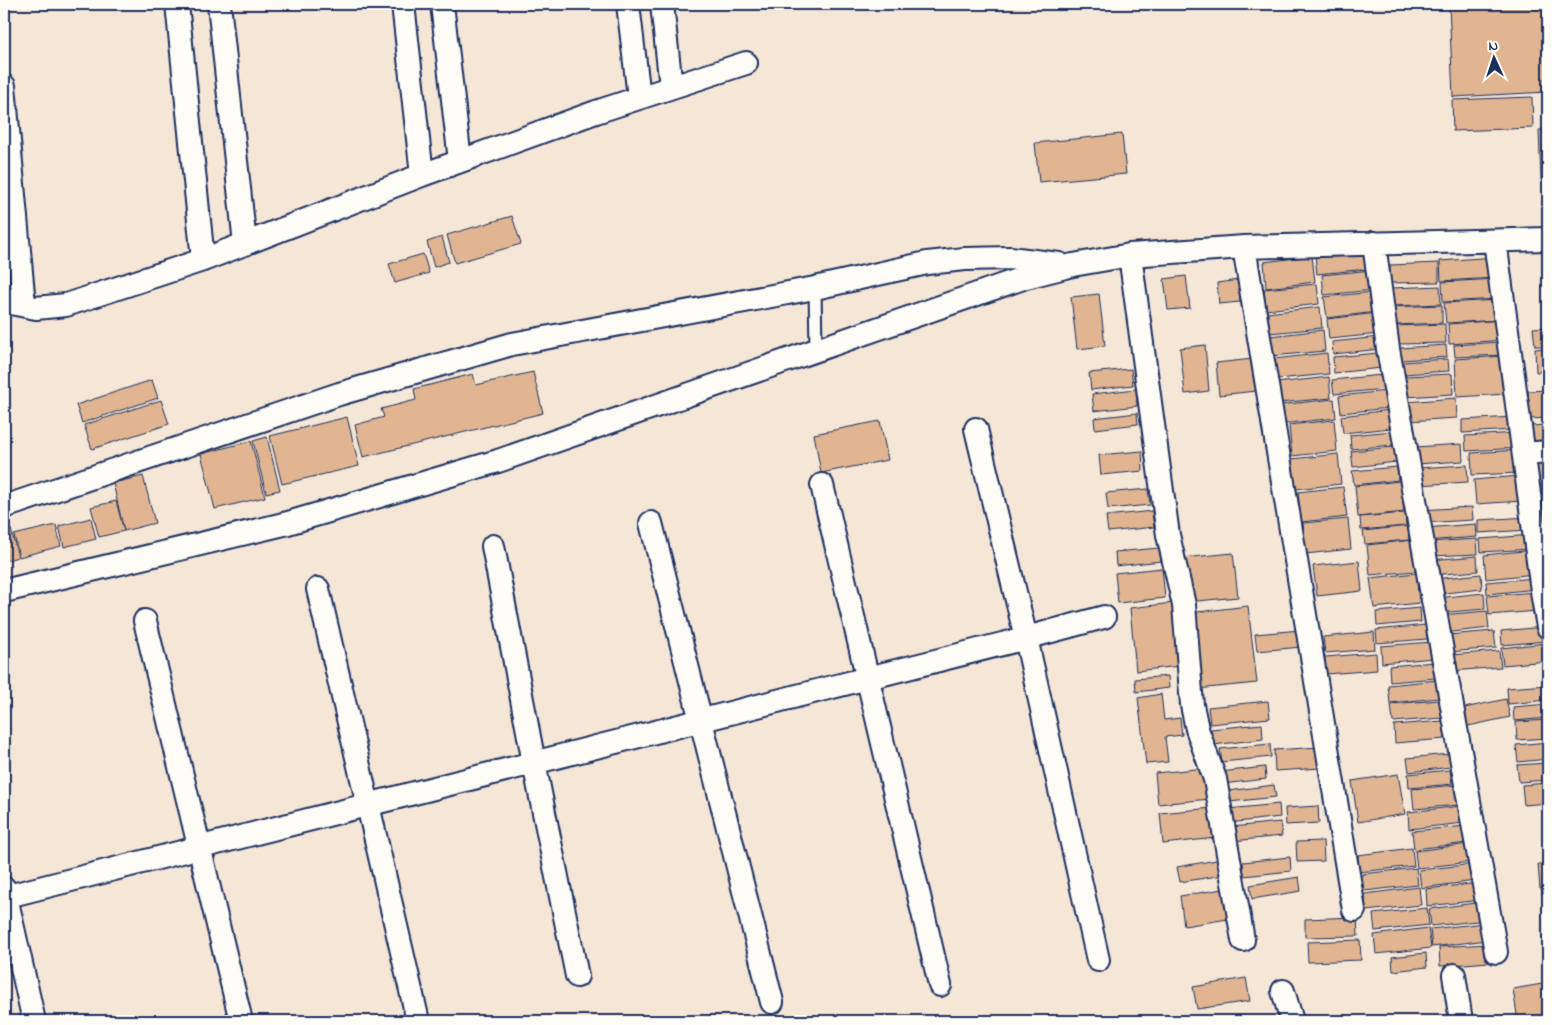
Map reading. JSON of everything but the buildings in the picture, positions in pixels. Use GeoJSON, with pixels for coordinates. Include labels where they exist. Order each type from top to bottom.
{"type":"FeatureCollection","features":[{"type":"Feature","properties":{"kind":"street"},"geometry":{"type":"LineString","coordinates":[[177,4],[203,260]]}},
{"type":"Feature","properties":{"kind":"street"},"geometry":{"type":"LineString","coordinates":[[219,4],[245,244]]}},
{"type":"Feature","properties":{"kind":"street"},"geometry":{"type":"LineString","coordinates":[[403,4],[422,175]]}},
{"type":"Feature","properties":{"kind":"street"},"geometry":{"type":"LineString","coordinates":[[442,4],[460,162]]}},
{"type":"Feature","properties":{"kind":"street"},"geometry":{"type":"LineString","coordinates":[[628,4],[639,97]]}},
{"type":"Feature","properties":{"kind":"street"},"geometry":{"type":"LineString","coordinates":[[662,4],[671,87]]}},
{"type":"Feature","properties":{"kind":"street"},"geometry":{"type":"LineString","coordinates":[[4,297],[11,303],[36,308],[66,305],[203,260],[422,175],[639,97],[746,63]]}},
{"type":"Feature","properties":{"kind":"street"},"geometry":{"type":"LineString","coordinates":[[4,86],[24,305]]}},
{"type":"Feature","properties":{"kind":"street"},"geometry":{"type":"LineString","coordinates":[[4,591],[298,520],[498,461],[1026,277],[1073,266],[1130,255],[1244,247],[1548,239]]}},
{"type":"Feature","properties":{"kind":"street"},"geometry":{"type":"LineString","coordinates":[[1495,241],[1524,454],[1545,578],[1543,598],[1548,628]]}},
{"type":"Feature","properties":{"kind":"street"},"geometry":{"type":"LineString","coordinates":[[1374,243],[1388,349],[1496,952]]}},
{"type":"Feature","properties":{"kind":"street"},"geometry":{"type":"LineString","coordinates":[[1244,247],[1354,910]]}},
{"type":"Feature","properties":{"kind":"street"},"geometry":{"type":"LineString","coordinates":[[1130,255],[1168,535],[1184,605],[1192,705],[1196,729],[1215,779],[1243,940]]}},
{"type":"Feature","properties":{"kind":"street"},"geometry":{"type":"LineString","coordinates":[[4,507],[339,394],[512,344],[815,288],[927,264],[965,259],[1010,258],[1073,266]]}},
{"type":"Feature","properties":{"kind":"street"},"geometry":{"type":"LineString","coordinates":[[976,428],[1026,638],[1098,960]]}},
{"type":"Feature","properties":{"kind":"street"},"geometry":{"type":"LineString","coordinates":[[1524,454],[1548,452]]}},
{"type":"Feature","properties":{"kind":"street"},"geometry":{"type":"LineString","coordinates":[[822,485],[940,985]]}},
{"type":"Feature","properties":{"kind":"street"},"geometry":{"type":"LineString","coordinates":[[651,522],[772,1002]]}},
{"type":"Feature","properties":{"kind":"street"},"geometry":{"type":"LineString","coordinates":[[493,546],[577,976]]}},
{"type":"Feature","properties":{"kind":"street"},"geometry":{"type":"LineString","coordinates":[[318,589],[418,1021]]}},
{"type":"Feature","properties":{"kind":"street"},"geometry":{"type":"LineString","coordinates":[[34,1021],[4,894],[200,848],[1104,618]]}},
{"type":"Feature","properties":{"kind":"street"},"geometry":{"type":"LineString","coordinates":[[145,621],[241,1021]]}},
{"type":"Feature","properties":{"kind":"street"},"geometry":{"type":"LineString","coordinates":[[1454,975],[1461,1021]]}},
{"type":"Feature","properties":{"kind":"street"},"geometry":{"type":"LineString","coordinates":[[1284,991],[1292,1021]]}},
{"type":"Feature","properties":{"kind":"lane"},"geometry":{"type":"LineString","coordinates":[[815,288],[816,351]]}}]}
